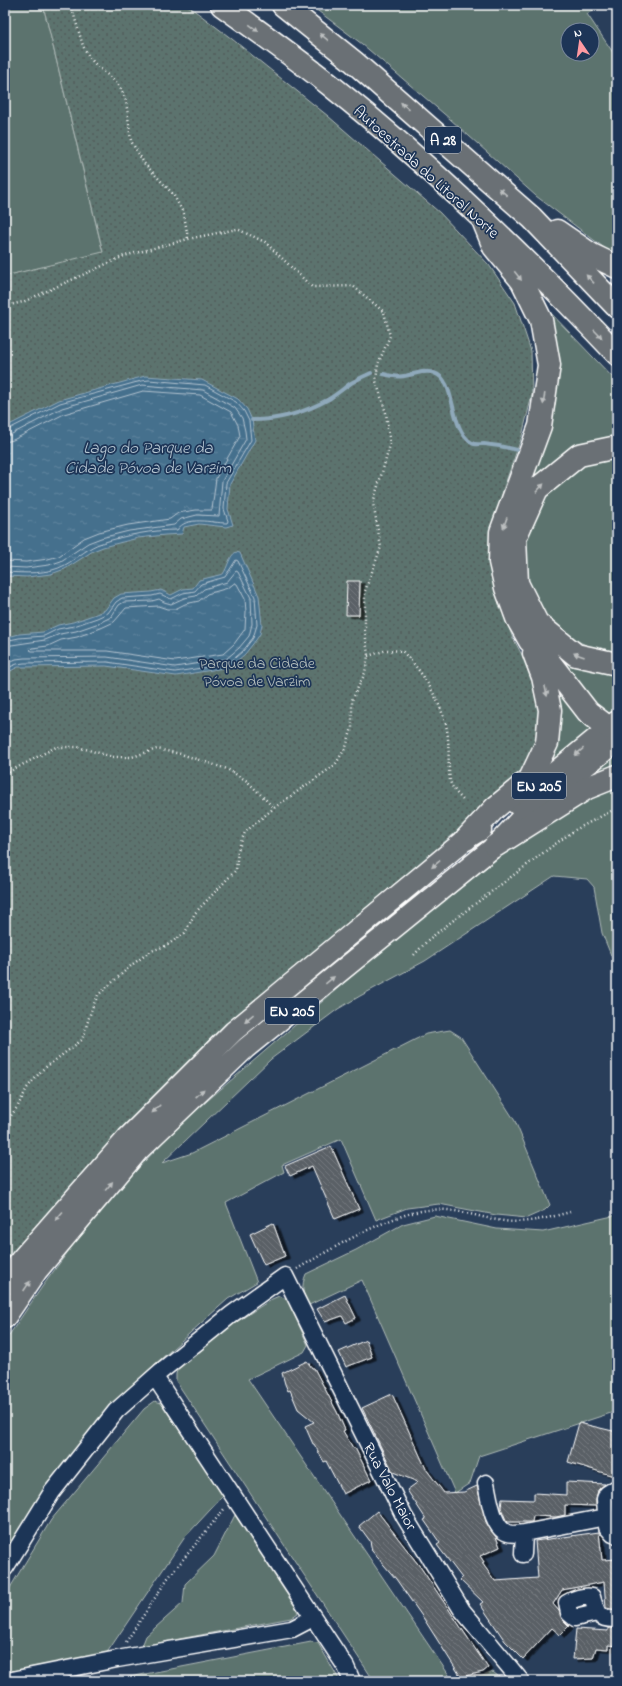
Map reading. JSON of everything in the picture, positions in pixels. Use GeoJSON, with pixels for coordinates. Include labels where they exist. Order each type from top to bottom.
{"type":"FeatureCollection","features":[{"type":"Feature","properties":{"kind":"highway","name":"Autoestrada do Litoral Norte"},"geometry":{"type":"LineString","coordinates":[[222,5],[329,84],[414,155],[561,296],[617,354]]}},
{"type":"Feature","properties":{"kind":"highway","name":"Autoestrada do Litoral Norte"},"geometry":{"type":"LineString","coordinates":[[284,5],[354,62],[532,218],[617,308]]}},
{"type":"Feature","properties":{"kind":"highway"},"geometry":{"type":"LineString","coordinates":[[532,218],[564,235],[592,255],[617,267]]}},
{"type":"Feature","properties":{"kind":"highway"},"geometry":{"type":"LineString","coordinates":[[466,839],[495,808],[530,780],[547,743],[550,710],[543,677],[536,662],[530,641],[517,618],[506,588],[500,562],[501,532],[540,426],[548,365],[541,320],[522,281],[494,247],[483,220]]}},
{"type":"Feature","properties":{"kind":"highway"},"geometry":{"type":"LineString","coordinates":[[617,447],[579,455],[537,489],[514,538],[517,583],[537,623],[576,655],[617,664]]}},
{"type":"Feature","properties":{"kind":"highway"},"geometry":{"type":"LineString","coordinates":[[530,641],[544,655],[588,712],[615,729]]}},
{"type":"Feature","properties":{"kind":"highway"},"geometry":{"type":"LineString","coordinates":[[495,846],[587,788],[617,776]]}},
{"type":"Feature","properties":{"kind":"main road","name":"EN 205"},"geometry":{"type":"LineString","coordinates":[[5,1284],[22,1259],[127,1138],[234,1031],[466,839],[502,816],[615,729]]}},
{"type":"Feature","properties":{"kind":"main road","name":"EN 205"},"geometry":{"type":"LineString","coordinates":[[5,1318],[37,1271],[138,1151],[246,1048],[495,846],[523,816],[615,729]]}},
{"type":"Feature","properties":{"kind":"street"},"geometry":{"type":"LineString","coordinates":[[5,1568],[52,1492],[116,1411],[154,1377],[232,1314],[285,1276]]}},
{"type":"Feature","properties":{"kind":"street","name":"Rua Valo Maior"},"geometry":{"type":"LineString","coordinates":[[285,1276],[404,1516],[462,1610],[521,1681]]}},
{"type":"Feature","properties":{"kind":"street"},"geometry":{"type":"LineString","coordinates":[[154,1377],[346,1667],[352,1681]]}},
{"type":"Feature","properties":{"kind":"street"},"geometry":{"type":"LineString","coordinates":[[486,1483],[493,1514],[500,1527],[509,1534],[524,1533],[606,1518]]}},
{"type":"Feature","properties":{"kind":"street"},"geometry":{"type":"LineString","coordinates":[[617,1489],[607,1494],[605,1499],[607,1527],[613,1534],[617,1535]]}},
{"type":"Feature","properties":{"kind":"street"},"geometry":{"type":"LineString","coordinates":[[523,1554],[524,1533]]}},
{"type":"Feature","properties":{"kind":"street"},"geometry":{"type":"LineString","coordinates":[[597,1613],[605,1619],[617,1619]]}},
{"type":"Feature","properties":{"kind":"street"},"geometry":{"type":"LineString","coordinates":[[7,1681],[117,1659],[292,1629],[313,1618]]}},
{"type":"Feature","properties":{"kind":"path"},"geometry":{"type":"LineString","coordinates":[[71,5],[83,46],[88,55],[117,83],[122,91],[126,101],[131,141],[144,163],[173,194],[184,214],[188,239]]}},
{"type":"Feature","properties":{"kind":"path"},"geometry":{"type":"LineString","coordinates":[[5,306],[23,302],[124,256],[188,239],[237,229],[265,242],[312,287],[352,286],[384,312],[390,336],[378,364],[376,382],[386,413],[390,445],[374,503],[381,547],[365,591],[365,630],[368,656],[365,672],[352,700],[352,728],[346,747],[335,765],[274,808],[246,832],[238,850],[236,870],[195,913],[185,933],[166,946],[151,951],[133,964],[98,995],[92,1008],[82,1040],[42,1070],[27,1088],[18,1106],[5,1124]]}},
{"type":"Feature","properties":{"kind":"path"},"geometry":{"type":"LineString","coordinates":[[368,656],[387,650],[402,651],[420,670],[433,692],[444,719],[449,746],[450,781],[457,794],[463,800]]}},
{"type":"Feature","properties":{"kind":"path"},"geometry":{"type":"LineString","coordinates":[[5,774],[56,747],[78,747],[113,757],[132,757],[157,749],[181,754],[227,770],[247,781],[274,808]]}},
{"type":"Feature","properties":{"kind":"path"},"geometry":{"type":"LineString","coordinates":[[414,954],[428,940],[551,847],[575,830],[617,808]]}},
{"type":"Feature","properties":{"kind":"path"},"geometry":{"type":"LineString","coordinates":[[285,1276],[318,1256],[376,1227],[402,1216],[429,1210],[461,1211],[503,1221],[522,1222],[570,1212]]}},
{"type":"Feature","properties":{"kind":"path"},"geometry":{"type":"LineString","coordinates":[[117,1659],[128,1637],[168,1578],[226,1506],[235,1500]]}},
{"type":"Feature","properties":{"kind":"green space"},"geometry":{"type":"Polygon","coordinates":[[[5,5],[43,5],[103,253],[5,276],[5,5]]]}},
{"type":"Feature","properties":{"kind":"green space","name":"Parque da Cidade Póvoa de Varzim"},"geometry":{"type":"Polygon","coordinates":[[[43,5],[187,5],[328,116],[440,213],[489,265],[515,303],[531,351],[532,395],[522,436],[503,490],[491,548],[497,594],[512,636],[531,672],[541,703],[538,742],[524,775],[208,1041],[67,1190],[5,1274],[5,276],[103,252],[43,5]]]}},
{"type":"Feature","properties":{"kind":"green space"},"geometry":{"type":"Polygon","coordinates":[[[310,5],[596,5],[598,7],[587,14],[592,22],[560,22],[560,62],[600,62],[600,33],[614,54],[617,52],[617,255],[611,253],[536,196],[450,119],[362,44],[310,5]]]}},
{"type":"Feature","properties":{"kind":"green space"},"geometry":{"type":"Polygon","coordinates":[[[547,309],[617,382],[617,437],[583,445],[555,460],[533,481],[518,506],[509,535],[508,565],[516,596],[532,627],[549,646],[569,660],[580,665],[604,671],[617,672],[617,709],[609,716],[594,710],[586,704],[536,636],[518,608],[510,588],[506,568],[508,532],[519,498],[540,446],[552,396],[552,345],[544,312],[544,310],[547,309]]]}},
{"type":"Feature","properties":{"kind":"green space"},"geometry":{"type":"Polygon","coordinates":[[[617,455],[617,654],[590,647],[567,636],[544,615],[530,588],[524,567],[523,545],[546,492],[578,466],[617,455]]]}},
{"type":"Feature","properties":{"kind":"green space"},"geometry":{"type":"Polygon","coordinates":[[[554,683],[594,727],[548,764],[554,683]]]}},
{"type":"Feature","properties":{"kind":"green space"},"geometry":{"type":"Polygon","coordinates":[[[617,751],[617,765],[578,783],[617,751]]]}},
{"type":"Feature","properties":{"kind":"green space"},"geometry":{"type":"Polygon","coordinates":[[[617,784],[617,970],[602,933],[594,887],[587,879],[554,876],[425,961],[338,1009],[271,1059],[162,1163],[192,1153],[426,1034],[450,1030],[461,1037],[515,1121],[550,1205],[545,1210],[527,1218],[496,1215],[439,1204],[407,1208],[376,1220],[341,1139],[282,1165],[284,1172],[226,1203],[257,1282],[228,1299],[142,1376],[61,1468],[5,1551],[5,1341],[75,1242],[130,1177],[178,1126],[374,957],[502,855],[583,799],[617,784]]]}},
{"type":"Feature","properties":{"kind":"green space"},"geometry":{"type":"Polygon","coordinates":[[[617,1215],[617,1411],[479,1456],[470,1483],[455,1493],[362,1280],[309,1305],[304,1294],[303,1282],[306,1274],[356,1250],[403,1224],[435,1216],[497,1229],[543,1232],[617,1215]]]}},
{"type":"Feature","properties":{"kind":"green space"},"geometry":{"type":"Polygon","coordinates":[[[279,1296],[287,1299],[308,1345],[304,1352],[248,1379],[453,1681],[374,1681],[176,1381],[178,1368],[218,1334],[279,1296]]]}},
{"type":"Feature","properties":{"kind":"green space"},"geometry":{"type":"Polygon","coordinates":[[[155,1401],[161,1403],[223,1496],[185,1537],[106,1654],[5,1672],[5,1596],[51,1520],[144,1409],[155,1401]]]}},
{"type":"Feature","properties":{"kind":"green space"},"geometry":{"type":"Polygon","coordinates":[[[235,1515],[298,1613],[291,1618],[142,1646],[146,1636],[183,1603],[185,1584],[214,1556],[235,1515]]]}},
{"type":"Feature","properties":{"kind":"green space"},"geometry":{"type":"Polygon","coordinates":[[[311,1642],[318,1643],[340,1681],[109,1681],[311,1642]]]}},
{"type":"Feature","properties":{"kind":"green space"},"geometry":{"type":"Polygon","coordinates":[[[493,1672],[504,1681],[468,1681],[493,1672]]]}},
{"type":"Feature","properties":{"kind":"water","name":"Lago do Parque da Cidade Póvoa de Varzim"},"geometry":{"type":"Polygon","coordinates":[[[145,376],[202,380],[238,399],[247,409],[252,420],[255,440],[230,484],[228,509],[233,525],[226,527],[199,524],[184,527],[182,534],[138,538],[103,547],[93,551],[65,569],[51,574],[27,577],[5,576],[5,427],[59,400],[145,376]]]}},
{"type":"Feature","properties":{"kind":"water"},"geometry":{"type":"Polygon","coordinates":[[[236,552],[240,553],[259,596],[262,625],[260,634],[256,640],[245,654],[230,667],[176,676],[106,666],[18,667],[5,674],[5,638],[19,634],[43,632],[58,625],[73,622],[96,614],[105,610],[114,598],[121,594],[161,590],[171,595],[183,589],[193,588],[199,580],[223,574],[232,556],[236,552]]]}},
{"type":"Feature","properties":{"kind":"building"},"geometry":{"type":"Polygon","coordinates":[[[347,581],[360,581],[359,615],[346,615],[347,581]]]}},
{"type":"Feature","properties":{"kind":"building"},"geometry":{"type":"Polygon","coordinates":[[[331,1146],[359,1209],[335,1219],[312,1166],[290,1176],[285,1166],[331,1146]]]}},
{"type":"Feature","properties":{"kind":"building"},"geometry":{"type":"Polygon","coordinates":[[[273,1223],[285,1256],[264,1265],[250,1234],[273,1223]]]}},
{"type":"Feature","properties":{"kind":"building"},"geometry":{"type":"Polygon","coordinates":[[[345,1295],[356,1318],[346,1323],[342,1316],[325,1322],[317,1309],[345,1295]]]}},
{"type":"Feature","properties":{"kind":"building"},"geometry":{"type":"Polygon","coordinates":[[[366,1340],[372,1357],[346,1367],[339,1352],[366,1340]]]}},
{"type":"Feature","properties":{"kind":"building"},"geometry":{"type":"Polygon","coordinates":[[[307,1361],[312,1368],[314,1368],[337,1412],[345,1430],[343,1431],[353,1448],[355,1448],[371,1480],[343,1494],[326,1461],[324,1462],[313,1444],[305,1426],[314,1422],[298,1409],[290,1390],[288,1391],[282,1373],[307,1361]]]}},
{"type":"Feature","properties":{"kind":"building"},"geometry":{"type":"Polygon","coordinates":[[[392,1394],[426,1469],[444,1493],[464,1492],[477,1486],[486,1522],[496,1537],[500,1547],[480,1556],[484,1562],[482,1563],[495,1581],[538,1578],[535,1541],[599,1532],[602,1560],[617,1559],[617,1610],[606,1608],[604,1582],[562,1590],[553,1604],[559,1611],[563,1620],[569,1626],[560,1635],[552,1628],[523,1659],[505,1641],[480,1604],[483,1602],[460,1580],[462,1578],[437,1545],[440,1543],[424,1520],[426,1519],[407,1490],[418,1482],[393,1472],[362,1408],[392,1394]]]}},
{"type":"Feature","properties":{"kind":"building"},"geometry":{"type":"Polygon","coordinates":[[[579,1423],[617,1432],[617,1477],[568,1462],[579,1423]]]}},
{"type":"Feature","properties":{"kind":"building"},"geometry":{"type":"Polygon","coordinates":[[[566,1482],[605,1484],[598,1490],[596,1506],[565,1505],[565,1515],[556,1517],[533,1516],[532,1522],[508,1522],[506,1520],[501,1508],[502,1499],[534,1500],[534,1493],[566,1495],[566,1482]]]}},
{"type":"Feature","properties":{"kind":"building"},"geometry":{"type":"Polygon","coordinates":[[[377,1511],[421,1568],[488,1668],[483,1672],[461,1677],[424,1619],[396,1579],[372,1551],[370,1541],[359,1526],[377,1511]]]}},
{"type":"Feature","properties":{"kind":"building"},"geometry":{"type":"Polygon","coordinates":[[[608,1628],[617,1628],[617,1646],[608,1645],[608,1649],[596,1648],[593,1658],[573,1659],[576,1629],[608,1631],[608,1628]]]}},
{"type":"Feature","properties":{"kind":"waterway"},"geometry":{"type":"LineString","coordinates":[[383,374],[399,377],[423,372],[434,373],[441,377],[446,385],[450,394],[455,416],[464,436],[475,444],[493,445],[517,450]]}},
{"type":"Feature","properties":{"kind":"waterway"},"geometry":{"type":"LineString","coordinates":[[252,420],[282,417],[311,408],[329,399],[351,383],[371,373]]}}]}
